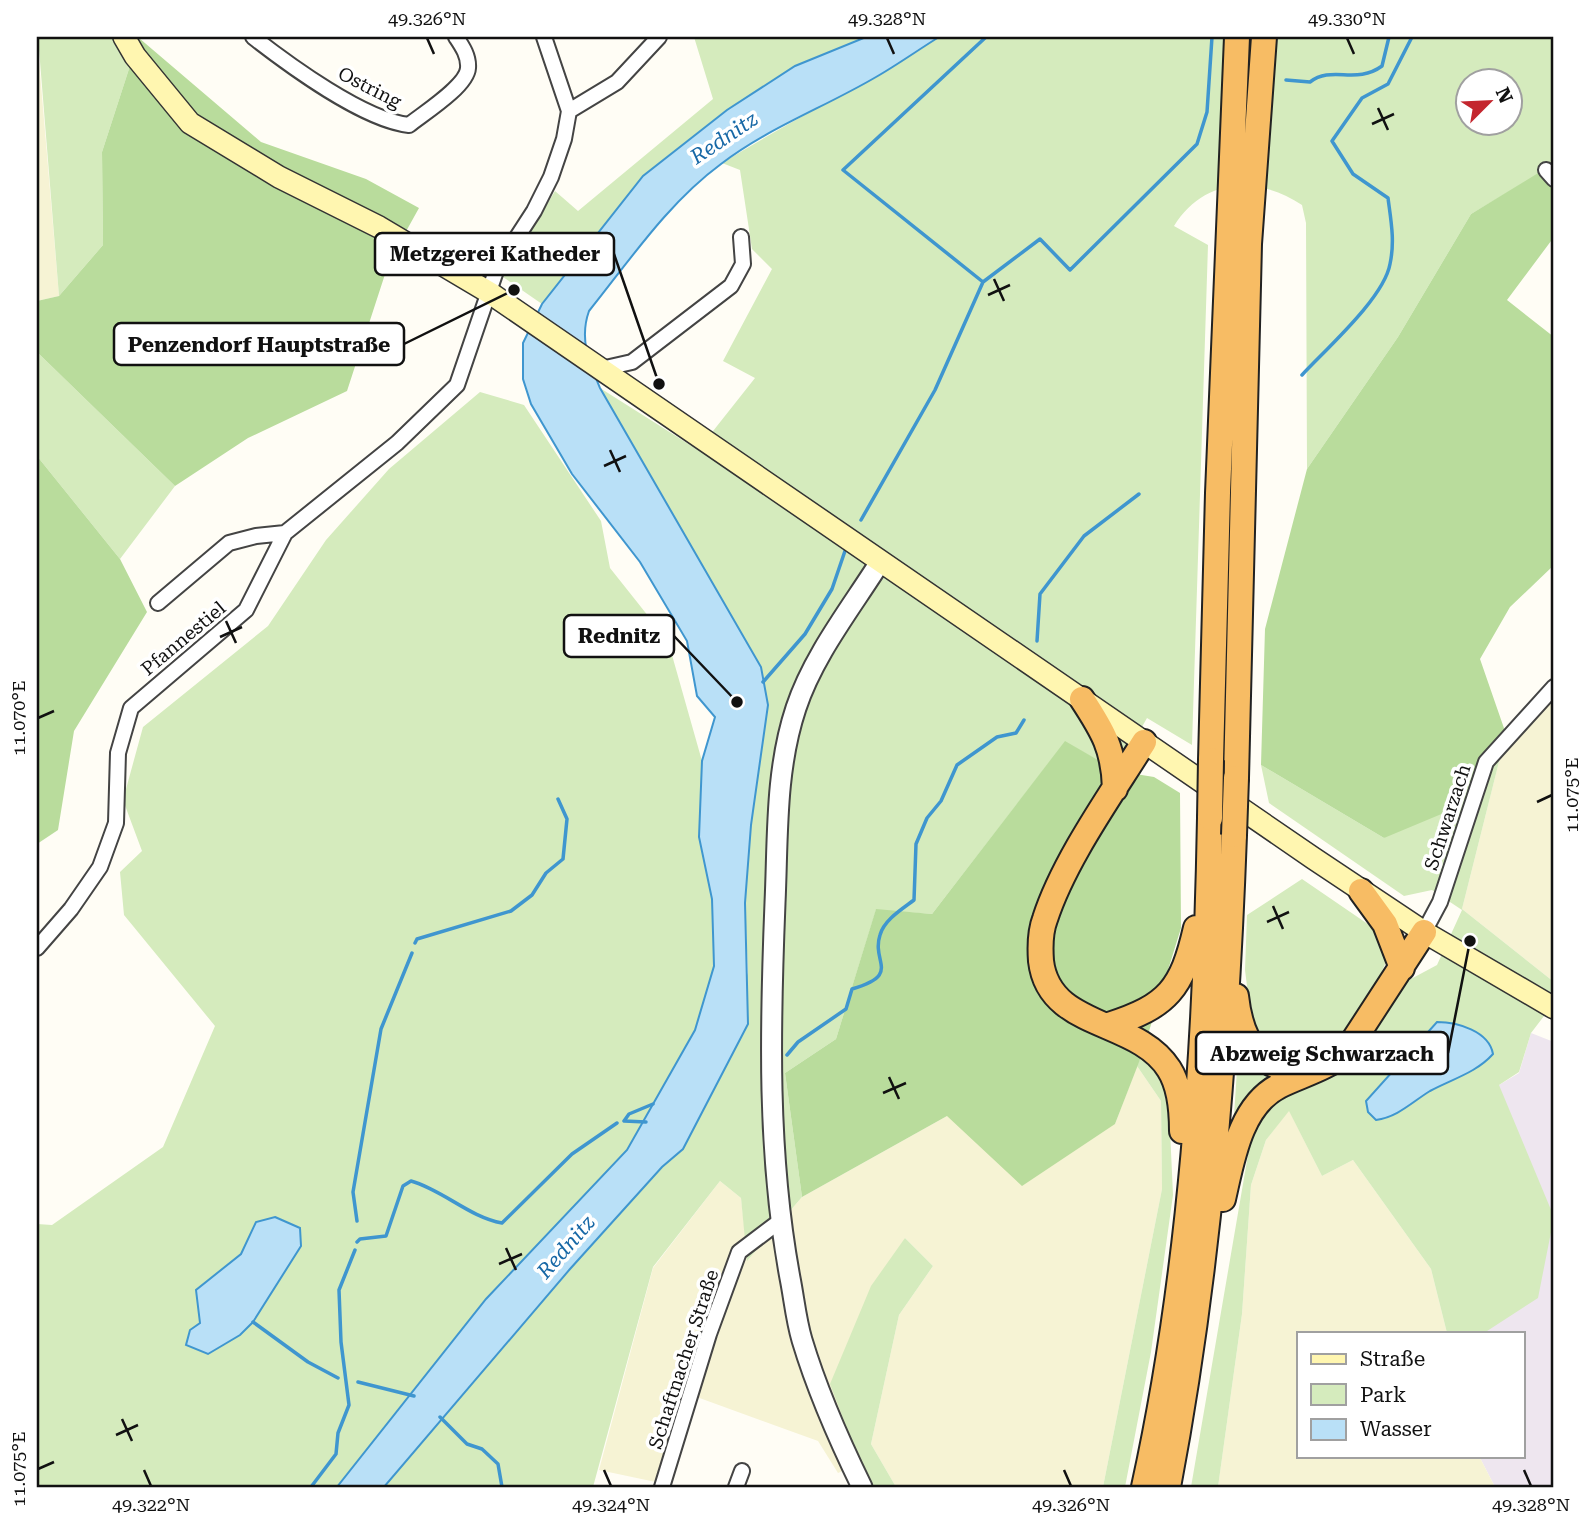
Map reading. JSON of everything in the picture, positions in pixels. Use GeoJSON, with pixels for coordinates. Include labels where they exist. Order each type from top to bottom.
{"type":"FeatureCollection","features":[{"type":"Feature","properties":{"kind":"highway"},"geometry":{"type":"LineString","coordinates":[[1201,1295],[1214,1170],[1230,943],[1236,778],[1237,37]]}},
{"type":"Feature","properties":{"kind":"highway"},"geometry":{"type":"LineString","coordinates":[[1144,1487],[1166,1366],[1184,1233],[1197,1084],[1238,244],[1264,37]]}},
{"type":"Feature","properties":{"kind":"highway"},"geometry":{"type":"LineString","coordinates":[[1082,699],[1103,731],[1112,754],[1115,789]]}},
{"type":"Feature","properties":{"kind":"highway"},"geometry":{"type":"LineString","coordinates":[[1144,742],[1061,882],[1045,919],[1040,946],[1047,983],[1057,998],[1088,1019],[1109,1025],[1143,1041],[1169,1069],[1182,1106],[1184,1233]]}},
{"type":"Feature","properties":{"kind":"highway"},"geometry":{"type":"LineString","coordinates":[[1109,1025],[1143,1014],[1176,987],[1193,943],[1209,873]]}},
{"type":"Feature","properties":{"kind":"highway"},"geometry":{"type":"LineString","coordinates":[[1361,891],[1385,924],[1402,968]]}},
{"type":"Feature","properties":{"kind":"highway"},"geometry":{"type":"LineString","coordinates":[[1168,1487],[1201,1295],[1225,1187],[1246,1121],[1257,1102],[1276,1087],[1324,1067],[1346,1052],[1359,1037],[1424,932]]}},
{"type":"Feature","properties":{"kind":"highway"},"geometry":{"type":"LineString","coordinates":[[1230,943],[1238,1017],[1246,1041],[1260,1057],[1285,1068],[1324,1067]]}},
{"type":"Feature","properties":{"kind":"main road"},"geometry":{"type":"LineString","coordinates":[[124,37],[135,56],[190,123],[279,177],[379,227],[489,293],[1361,891],[1424,932],[1554,1007]]}},
{"type":"Feature","properties":{"kind":"street","name":"Ostring"},"geometry":{"type":"LineString","coordinates":[[253,37],[285,62],[388,123],[409,125],[463,82],[468,69],[467,55],[457,37]]}},
{"type":"Feature","properties":{"kind":"street"},"geometry":{"type":"LineString","coordinates":[[544,37],[569,111],[617,82],[659,37]]}},
{"type":"Feature","properties":{"kind":"street","name":"Pfannestiel"},"geometry":{"type":"LineString","coordinates":[[37,948],[71,909],[100,867],[116,823],[118,753],[131,708],[246,610],[285,533],[397,443],[457,385],[497,268],[534,211],[551,177],[569,111]]}},
{"type":"Feature","properties":{"kind":"street"},"geometry":{"type":"LineString","coordinates":[[595,365],[632,362],[731,286],[743,264],[741,237]]}},
{"type":"Feature","properties":{"kind":"street"},"geometry":{"type":"LineString","coordinates":[[158,603],[229,543],[256,536],[285,533]]}},
{"type":"Feature","properties":{"kind":"street"},"geometry":{"type":"LineString","coordinates":[[862,1487],[841,1443],[802,1339],[779,1221],[773,1160],[773,959],[780,776],[796,707],[813,669],[880,562]]}},
{"type":"Feature","properties":{"kind":"street","name":"Schwarzach"},"geometry":{"type":"LineString","coordinates":[[1424,932],[1440,902],[1486,762],[1554,687]]}},
{"type":"Feature","properties":{"kind":"street","name":"Schaftnacher Straße"},"geometry":{"type":"LineString","coordinates":[[662,1487],[709,1334],[738,1252],[779,1221]]}},
{"type":"Feature","properties":{"kind":"street"},"geometry":{"type":"LineString","coordinates":[[736,1487],[743,1471]]}},
{"type":"Feature","properties":{"kind":"shaded area"},"geometry":{"type":"Polygon","coordinates":[[[37,37],[59,296],[37,301],[37,37]]]}},
{"type":"Feature","properties":{"kind":"shaded area"},"geometry":{"type":"Polygon","coordinates":[[[1554,694],[1554,982],[1462,909],[1506,734],[1554,694]]]}},
{"type":"Feature","properties":{"kind":"shaded area"},"geometry":{"type":"Polygon","coordinates":[[[1531,1033],[1554,1042],[1554,1487],[1495,1487],[1480,1458],[1524,1458],[1524,1332],[1447,1332],[1499,1085],[1519,1073],[1531,1033]]]}},
{"type":"Feature","properties":{"kind":"shaded area"},"geometry":{"type":"Polygon","coordinates":[[[1137,1066],[1161,1101],[1162,1189],[1103,1487],[896,1487],[871,1444],[899,1315],[933,1266],[905,1238],[860,1463],[838,1473],[818,1441],[694,1396],[665,1484],[599,1470],[653,1268],[720,1181],[741,1198],[748,1260],[802,1197],[947,1116],[1115,1124],[1137,1066]]]}},
{"type":"Feature","properties":{"kind":"shaded area"},"geometry":{"type":"Polygon","coordinates":[[[1289,1110],[1322,1176],[1353,1160],[1431,1269],[1447,1332],[1297,1332],[1297,1458],[1480,1458],[1495,1487],[1218,1487],[1242,1314],[1251,1185],[1266,1140],[1289,1110]]]}},
{"type":"Feature","properties":{"kind":"green space"},"geometry":{"type":"Polygon","coordinates":[[[38,37],[139,38],[102,152],[103,245],[59,296],[38,37]]]}},
{"type":"Feature","properties":{"kind":"green space"},"geometry":{"type":"Polygon","coordinates":[[[694,37],[866,37],[795,66],[727,110],[643,176],[542,304],[503,277],[555,191],[578,211],[713,99],[694,37]]]}},
{"type":"Feature","properties":{"kind":"green space"},"geometry":{"type":"Polygon","coordinates":[[[939,37],[1554,37],[1554,165],[1471,214],[1398,337],[1307,469],[1306,223],[1302,205],[1267,189],[1232,186],[1200,198],[1186,210],[1174,226],[1208,245],[1192,745],[1147,718],[1117,771],[1065,742],[932,914],[876,910],[836,1039],[785,1073],[802,1197],[747,1261],[741,1198],[720,1181],[653,1267],[593,1487],[384,1487],[570,1269],[662,1167],[683,1149],[748,973],[745,903],[751,825],[768,705],[761,667],[600,388],[698,450],[755,378],[723,361],[772,269],[752,249],[740,170],[722,163],[939,37]]]}},
{"type":"Feature","properties":{"kind":"green space"},"geometry":{"type":"Polygon","coordinates":[[[139,38],[261,142],[366,179],[419,208],[389,262],[347,391],[248,438],[175,486],[37,352],[37,301],[59,296],[103,245],[102,152],[139,38]]]}},
{"type":"Feature","properties":{"kind":"green space"},"geometry":{"type":"Polygon","coordinates":[[[1548,167],[1554,175],[1554,237],[1507,300],[1554,337],[1554,565],[1510,607],[1480,659],[1506,734],[1451,810],[1384,838],[1261,765],[1265,629],[1307,469],[1398,337],[1471,214],[1548,167]]]}},
{"type":"Feature","properties":{"kind":"green space"},"geometry":{"type":"Polygon","coordinates":[[[37,352],[175,486],[120,559],[37,456],[37,352]]]}},
{"type":"Feature","properties":{"kind":"green space"},"geometry":{"type":"Polygon","coordinates":[[[480,392],[524,405],[601,521],[610,568],[668,641],[702,761],[699,837],[712,899],[714,966],[695,1030],[627,1150],[486,1299],[337,1487],[37,1487],[37,1224],[52,1225],[163,1147],[215,1026],[124,915],[120,872],[142,851],[123,800],[143,727],[268,626],[326,540],[389,469],[480,392]]]}},
{"type":"Feature","properties":{"kind":"green space"},"geometry":{"type":"Polygon","coordinates":[[[37,456],[120,559],[147,612],[74,731],[58,830],[37,844],[37,456]]]}},
{"type":"Feature","properties":{"kind":"green space"},"geometry":{"type":"Polygon","coordinates":[[[1506,734],[1462,909],[1554,982],[1554,1003],[1531,1033],[1519,1072],[1499,1085],[1554,1217],[1538,1298],[1486,1332],[1447,1332],[1431,1269],[1353,1160],[1322,1176],[1289,1111],[1266,1140],[1251,1185],[1242,1314],[1218,1487],[1191,1487],[1249,1149],[1233,1131],[1239,1039],[1252,1026],[1245,970],[1247,915],[1302,879],[1378,931],[1386,962],[1368,1002],[1437,965],[1462,910],[1432,890],[1404,896],[1269,803],[1261,765],[1384,838],[1506,734]]]}},
{"type":"Feature","properties":{"kind":"green space"},"geometry":{"type":"Polygon","coordinates":[[[1065,741],[1117,771],[1154,777],[1180,793],[1181,928],[1141,1057],[1115,1124],[1022,1186],[947,1116],[802,1197],[785,1073],[836,1039],[876,909],[932,914],[1065,741]]]}},
{"type":"Feature","properties":{"kind":"green space"},"geometry":{"type":"Polygon","coordinates":[[[1141,1057],[1168,1086],[1173,1195],[1151,1352],[1125,1487],[1103,1487],[1162,1189],[1161,1101],[1137,1066],[1141,1057]]]}},
{"type":"Feature","properties":{"kind":"green space"},"geometry":{"type":"Polygon","coordinates":[[[905,1238],[933,1266],[899,1315],[871,1444],[896,1487],[873,1487],[860,1463],[830,1384],[871,1286],[905,1238]]]}},
{"type":"Feature","properties":{"kind":"water"},"geometry":{"type":"Polygon","coordinates":[[[866,37],[939,37],[857,88],[758,139],[702,179],[650,233],[589,311],[586,321],[585,341],[600,388],[761,667],[768,705],[751,825],[745,903],[748,1024],[683,1149],[662,1167],[570,1269],[384,1487],[337,1487],[486,1299],[627,1150],[695,1030],[714,966],[712,899],[699,837],[702,761],[715,717],[697,696],[687,641],[640,562],[572,474],[531,404],[523,379],[523,343],[542,304],[643,176],[727,110],[795,66],[866,37]]]}},
{"type":"Feature","properties":{"kind":"water"},"geometry":{"type":"Polygon","coordinates":[[[1437,1022],[1471,1029],[1485,1039],[1493,1054],[1471,1071],[1430,1091],[1398,1112],[1376,1120],[1368,1112],[1366,1101],[1437,1022]]]}},
{"type":"Feature","properties":{"kind":"water"},"geometry":{"type":"Polygon","coordinates":[[[275,1217],[300,1228],[301,1246],[253,1322],[240,1335],[208,1354],[186,1345],[190,1330],[200,1323],[196,1290],[241,1254],[256,1222],[275,1217]]]}},
{"type":"Feature","properties":{"kind":"waterway"},"geometry":{"type":"LineString","coordinates":[[983,282],[843,170],[986,37]]}},
{"type":"Feature","properties":{"kind":"waterway"},"geometry":{"type":"LineString","coordinates":[[861,520],[935,390],[983,282],[1040,239],[1070,270],[1197,144],[1207,112],[1212,37]]}},
{"type":"Feature","properties":{"kind":"waterway"},"geometry":{"type":"LineString","coordinates":[[1286,80],[1310,82],[1327,75],[1354,75],[1372,71],[1382,66],[1389,37]]}},
{"type":"Feature","properties":{"kind":"waterway"},"geometry":{"type":"LineString","coordinates":[[1302,375],[1366,307],[1377,292],[1390,264],[1392,239],[1388,198],[1353,174],[1332,141],[1362,98],[1388,84],[1412,37]]}},
{"type":"Feature","properties":{"kind":"waterway"},"geometry":{"type":"LineString","coordinates":[[1037,641],[1040,594],[1084,536],[1139,494]]}},
{"type":"Feature","properties":{"kind":"waterway"},"geometry":{"type":"LineString","coordinates":[[763,682],[805,634],[832,589],[846,548]]}},
{"type":"Feature","properties":{"kind":"waterway"},"geometry":{"type":"LineString","coordinates":[[787,1055],[798,1042],[846,1009],[852,989],[867,984],[880,973],[880,935],[889,920],[914,900],[916,844],[927,818],[941,801],[957,765],[997,737],[1016,733],[1024,720]]}},
{"type":"Feature","properties":{"kind":"waterway"},"geometry":{"type":"LineString","coordinates":[[415,943],[417,939],[511,911],[532,895],[546,873],[563,859],[567,819],[558,799]]}},
{"type":"Feature","properties":{"kind":"waterway"},"geometry":{"type":"LineString","coordinates":[[357,1221],[353,1192],[381,1029],[412,953]]}},
{"type":"Feature","properties":{"kind":"waterway"},"geometry":{"type":"LineString","coordinates":[[624,1121],[629,1114],[653,1104]]}},
{"type":"Feature","properties":{"kind":"waterway"},"geometry":{"type":"LineString","coordinates":[[624,1121],[646,1122]]}},
{"type":"Feature","properties":{"kind":"waterway"},"geometry":{"type":"LineString","coordinates":[[357,1242],[360,1239],[386,1236],[403,1186],[411,1181],[478,1215],[502,1223],[572,1154],[617,1123]]}},
{"type":"Feature","properties":{"kind":"waterway"},"geometry":{"type":"LineString","coordinates":[[311,1487],[336,1454],[338,1433],[349,1405],[341,1342],[339,1290],[355,1250]]}},
{"type":"Feature","properties":{"kind":"waterway"},"geometry":{"type":"LineString","coordinates":[[253,1322],[308,1362],[338,1378]]}},
{"type":"Feature","properties":{"kind":"waterway"},"geometry":{"type":"LineString","coordinates":[[358,1382],[414,1396]]}},
{"type":"Feature","properties":{"kind":"waterway"},"geometry":{"type":"LineString","coordinates":[[440,1417],[467,1444],[482,1449],[498,1464],[502,1487]]}},
{"type":"Feature","properties":{"kind":"place","name":"Penzendorf Hauptstraße"},"geometry":{"type":"Point","coordinates":[514,290]}},
{"type":"Feature","properties":{"kind":"place","name":"Metzgerei Katheder"},"geometry":{"type":"Point","coordinates":[659,384]}},
{"type":"Feature","properties":{"kind":"place","name":"Rednitz"},"geometry":{"type":"Point","coordinates":[737,702]}},
{"type":"Feature","properties":{"kind":"place","name":"Abzweig Schwarzach"},"geometry":{"type":"Point","coordinates":[1470,941]}}]}
